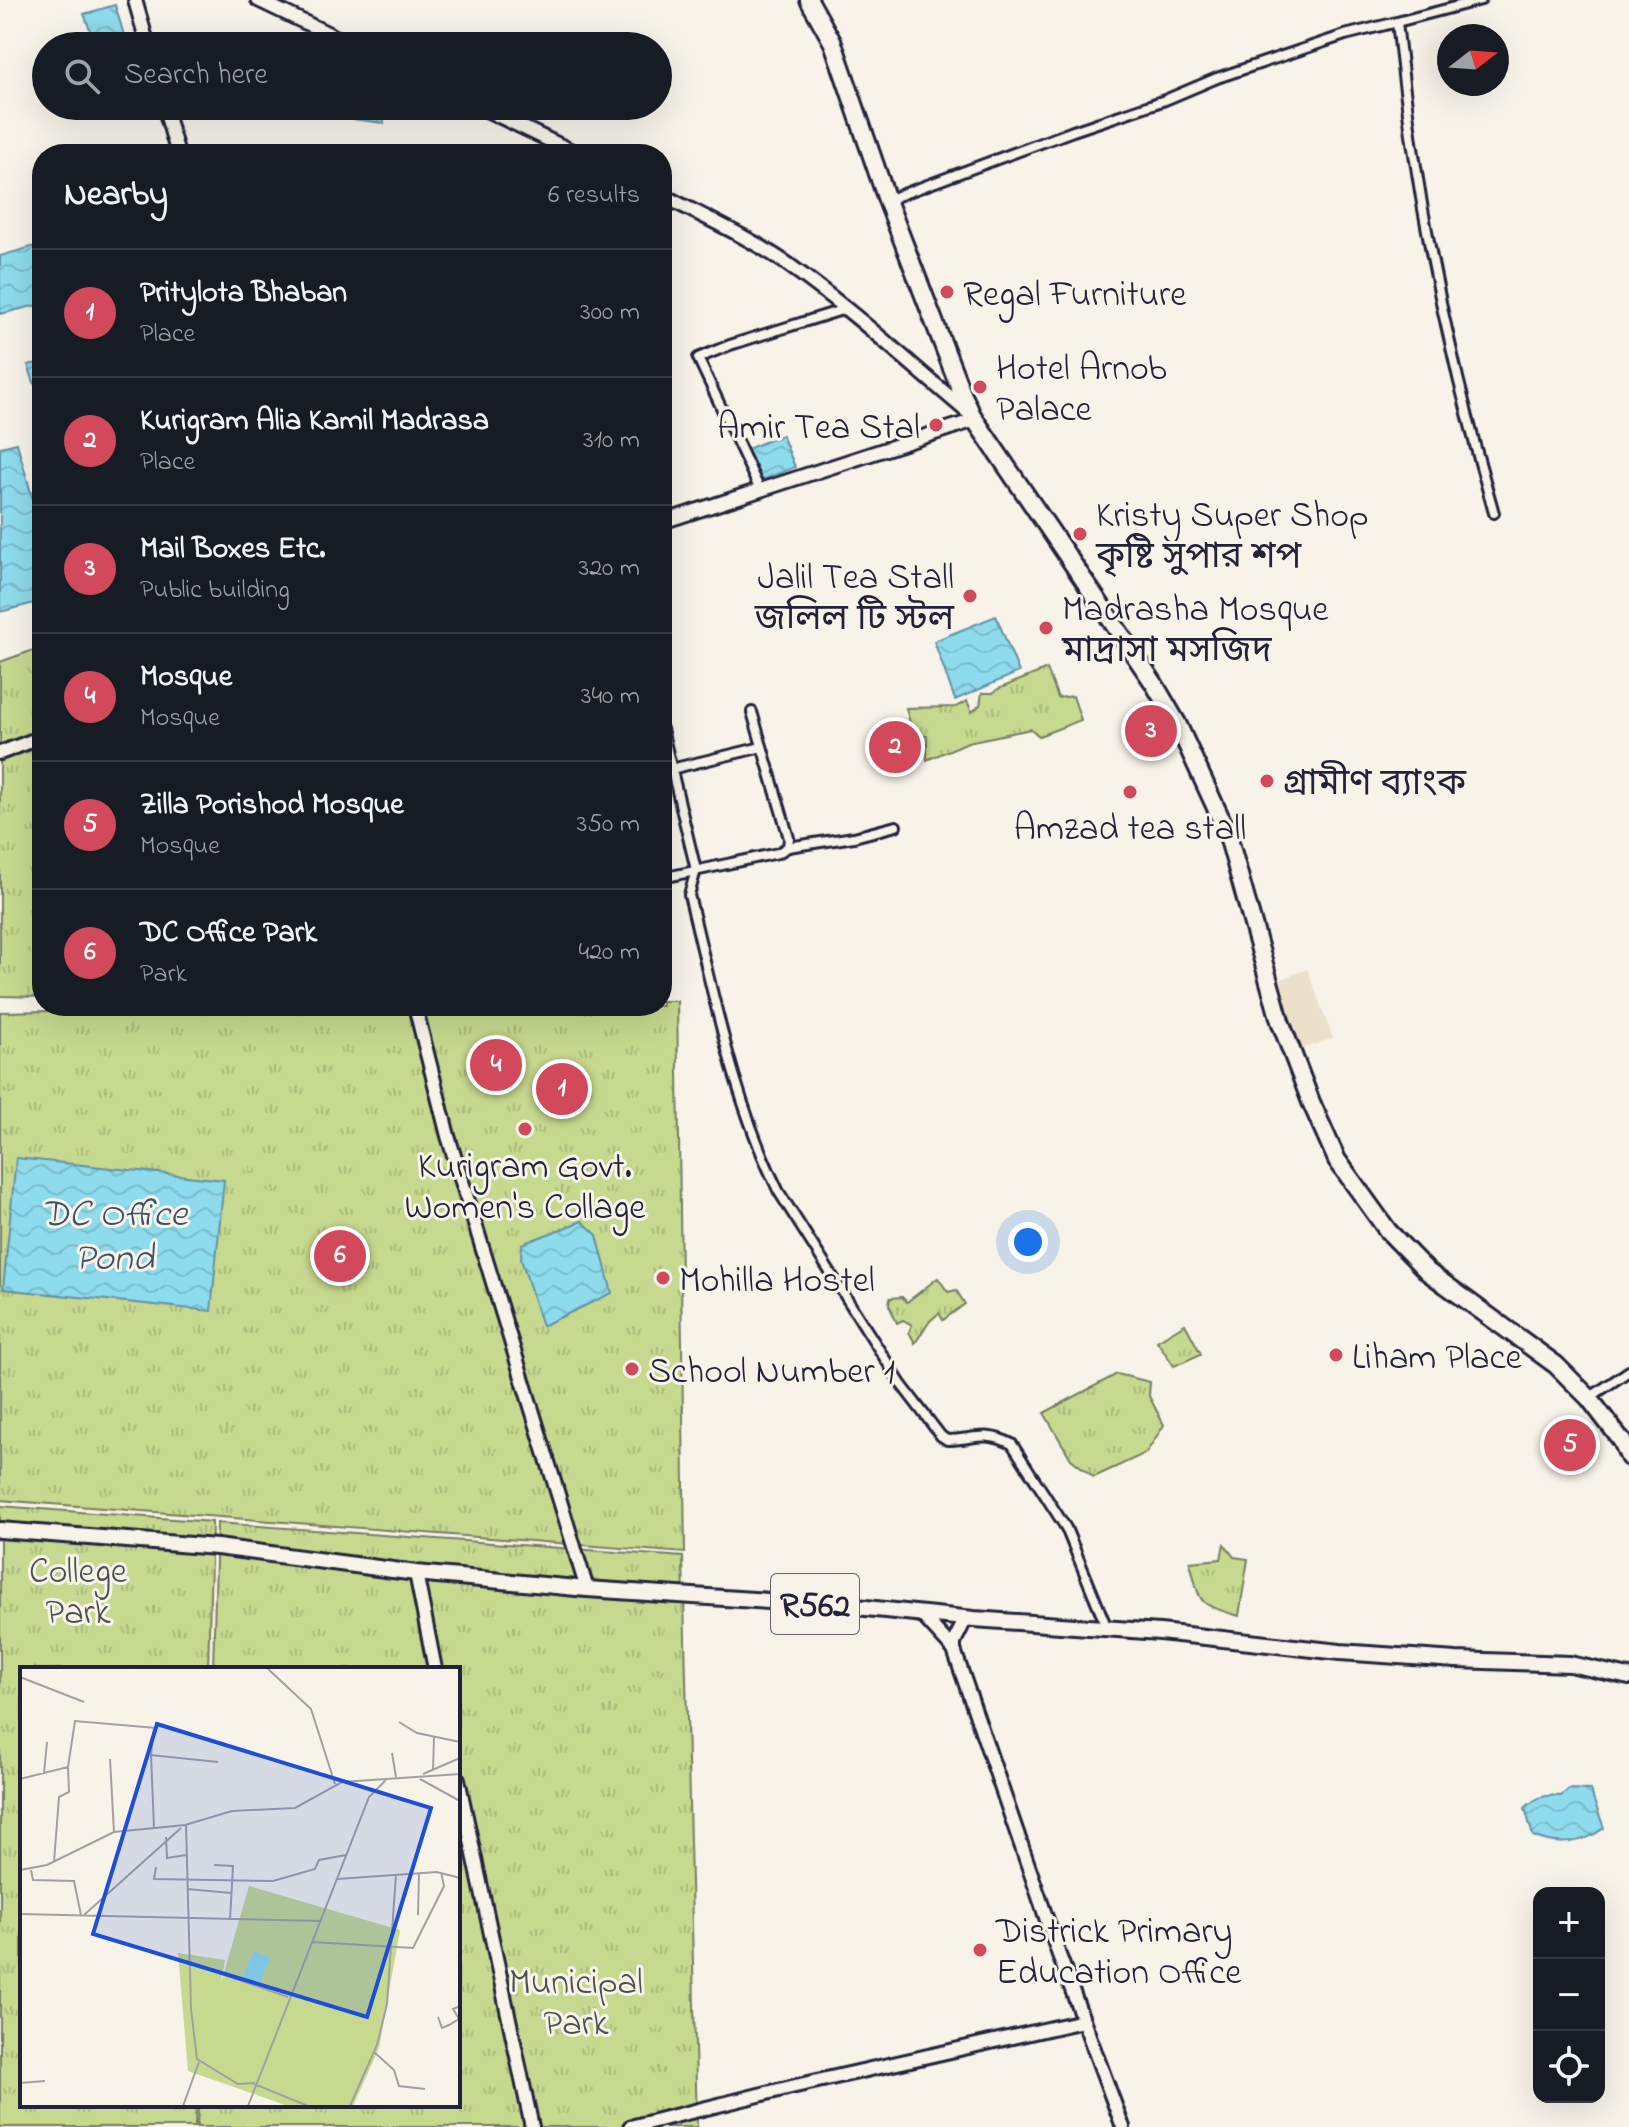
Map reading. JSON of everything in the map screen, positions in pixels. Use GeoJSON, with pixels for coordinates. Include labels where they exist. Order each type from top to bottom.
{"type":"FeatureCollection","features":[{"type":"Feature","properties":{"kind":"highway"},"geometry":{"type":"LineString","coordinates":[[809,0],[833,43],[887,200],[955,378],[974,419],[1153,682],[1177,723],[1227,832],[1280,1021],[1337,1160],[1388,1231],[1428,1272],[1556,1365],[1589,1398],[1622,1441],[1629,1457]]}},
{"type":"Feature","properties":{"kind":"main road","name":"R562"},"geometry":{"type":"LineString","coordinates":[[0,1530],[217,1547],[416,1573],[587,1589],[1107,1628],[1340,1652],[1570,1664],[1629,1677]]}},
{"type":"Feature","properties":{"kind":"street"},"geometry":{"type":"LineString","coordinates":[[135,0],[144,32]]}},
{"type":"Feature","properties":{"kind":"street"},"geometry":{"type":"LineString","coordinates":[[258,0],[325,32]]}},
{"type":"Feature","properties":{"kind":"street"},"geometry":{"type":"LineString","coordinates":[[887,200],[1165,100],[1217,78],[1345,35],[1481,0]]}},
{"type":"Feature","properties":{"kind":"street"},"geometry":{"type":"LineString","coordinates":[[1397,22],[1420,206],[1460,390],[1494,513]]}},
{"type":"Feature","properties":{"kind":"street"},"geometry":{"type":"LineString","coordinates":[[168,120],[175,144]]}},
{"type":"Feature","properties":{"kind":"street"},"geometry":{"type":"LineString","coordinates":[[507,120],[557,144]]}},
{"type":"Feature","properties":{"kind":"street"},"geometry":{"type":"LineString","coordinates":[[672,200],[747,239],[785,263],[845,309],[974,419]]}},
{"type":"Feature","properties":{"kind":"street"},"geometry":{"type":"LineString","coordinates":[[759,488],[698,358],[845,309]]}},
{"type":"Feature","properties":{"kind":"street"},"geometry":{"type":"LineString","coordinates":[[672,518],[974,419]]}},
{"type":"Feature","properties":{"kind":"street"},"geometry":{"type":"LineString","coordinates":[[752,712],[789,838],[788,847]]}},
{"type":"Feature","properties":{"kind":"street"},"geometry":{"type":"LineString","coordinates":[[0,753],[32,741]]}},
{"type":"Feature","properties":{"kind":"street"},"geometry":{"type":"LineString","coordinates":[[672,769],[764,751]]}},
{"type":"Feature","properties":{"kind":"street"},"geometry":{"type":"LineString","coordinates":[[672,773],[696,870],[689,895],[728,1050],[754,1135],[779,1192],[901,1384],[941,1436],[955,1440],[983,1435],[999,1437],[1012,1444],[1066,1528],[1107,1628]]}},
{"type":"Feature","properties":{"kind":"street"},"geometry":{"type":"LineString","coordinates":[[672,876],[778,853],[788,847],[854,837],[896,826]]}},
{"type":"Feature","properties":{"kind":"street"},"geometry":{"type":"LineString","coordinates":[[418,1016],[448,1136],[587,1589]]}},
{"type":"Feature","properties":{"kind":"street"},"geometry":{"type":"LineString","coordinates":[[1589,1398],[1629,1371]]}},
{"type":"Feature","properties":{"kind":"street"},"geometry":{"type":"LineString","coordinates":[[416,1573],[435,1667]]}},
{"type":"Feature","properties":{"kind":"street"},"geometry":{"type":"LineString","coordinates":[[921,1614],[954,1650]]}},
{"type":"Feature","properties":{"kind":"street"},"geometry":{"type":"LineString","coordinates":[[966,1618],[954,1642],[954,1650],[1123,2127]]}},
{"type":"Feature","properties":{"kind":"street"},"geometry":{"type":"LineString","coordinates":[[460,1788],[532,2127]]}},
{"type":"Feature","properties":{"kind":"street"},"geometry":{"type":"LineString","coordinates":[[630,2127],[1083,2021]]}},
{"type":"Feature","properties":{"kind":"shaded area"},"geometry":{"type":"Polygon","coordinates":[[[1307,969],[1333,1038],[1300,1050],[1274,982],[1307,969]]]}},
{"type":"Feature","properties":{"kind":"green space"},"geometry":{"type":"Polygon","coordinates":[[[32,651],[32,997],[0,996],[0,662],[32,651]]]}},
{"type":"Feature","properties":{"kind":"green space"},"geometry":{"type":"Polygon","coordinates":[[[1047,669],[1058,698],[1073,696],[1081,720],[1039,736],[1031,729],[968,742],[927,760],[927,736],[913,734],[906,708],[956,707],[967,701],[972,712],[980,705],[982,693],[993,693],[1047,669]]]}},
{"type":"Feature","properties":{"kind":"green space"},"geometry":{"type":"Polygon","coordinates":[[[672,1001],[677,1001],[685,1553],[0,1500],[0,1012],[32,1011],[32,1016],[672,1016],[672,1001]]]}},
{"type":"Feature","properties":{"kind":"green space"},"geometry":{"type":"Polygon","coordinates":[[[938,1278],[948,1292],[956,1290],[965,1304],[943,1320],[939,1313],[915,1343],[909,1332],[912,1325],[903,1320],[897,1323],[889,1305],[890,1298],[902,1297],[907,1302],[938,1278]]]}},
{"type":"Feature","properties":{"kind":"green space"},"geometry":{"type":"Polygon","coordinates":[[[1185,1324],[1201,1354],[1174,1366],[1157,1341],[1185,1324]]]}},
{"type":"Feature","properties":{"kind":"green space"},"geometry":{"type":"Polygon","coordinates":[[[1117,1374],[1150,1382],[1149,1396],[1164,1425],[1146,1453],[1094,1477],[1071,1459],[1044,1413],[1117,1374]]]}},
{"type":"Feature","properties":{"kind":"green space","name":"College Park"},"geometry":{"type":"Polygon","coordinates":[[[0,1506],[212,1522],[208,1667],[20,1667],[20,2107],[196,2107],[195,2127],[0,2127],[0,1506]]]}},
{"type":"Feature","properties":{"kind":"green space","name":"Municipal Park"},"geometry":{"type":"Polygon","coordinates":[[[217,1523],[683,1557],[697,2127],[197,2127],[198,2107],[460,2107],[460,1667],[213,1667],[217,1523]]]}},
{"type":"Feature","properties":{"kind":"green space"},"geometry":{"type":"Polygon","coordinates":[[[1224,1544],[1234,1557],[1248,1559],[1239,1616],[1202,1600],[1190,1562],[1221,1559],[1224,1544]]]}},
{"type":"Feature","properties":{"kind":"water"},"geometry":{"type":"Polygon","coordinates":[[[115,5],[123,32],[91,32],[84,14],[115,5]]]}},
{"type":"Feature","properties":{"kind":"water"},"geometry":{"type":"Polygon","coordinates":[[[32,247],[32,306],[0,314],[0,256],[32,247]]]}},
{"type":"Feature","properties":{"kind":"water"},"geometry":{"type":"Polygon","coordinates":[[[782,435],[795,467],[760,481],[747,449],[782,435]]]}},
{"type":"Feature","properties":{"kind":"water"},"geometry":{"type":"Polygon","coordinates":[[[17,443],[32,496],[32,604],[0,612],[0,447],[17,443]]]}},
{"type":"Feature","properties":{"kind":"water"},"geometry":{"type":"Polygon","coordinates":[[[996,616],[1019,672],[955,700],[934,641],[996,616]]]}},
{"type":"Feature","properties":{"kind":"water","name":"DC Office Pond"},"geometry":{"type":"Polygon","coordinates":[[[16,1158],[224,1180],[211,1311],[3,1289],[16,1158]]]}},
{"type":"Feature","properties":{"kind":"water"},"geometry":{"type":"Polygon","coordinates":[[[582,1221],[597,1235],[612,1293],[542,1326],[521,1259],[522,1244],[582,1221]]]}},
{"type":"Feature","properties":{"kind":"water"},"geometry":{"type":"Polygon","coordinates":[[[1569,1789],[1590,1790],[1604,1828],[1588,1838],[1570,1842],[1552,1842],[1533,1836],[1525,1808],[1537,1799],[1561,1796],[1569,1789]]]}},
{"type":"Feature","properties":{"kind":"place","name":"Regal Furniture"},"geometry":{"type":"Point","coordinates":[947,292]}},
{"type":"Feature","properties":{"kind":"place","name":"Hotel Arnob Palace"},"geometry":{"type":"Point","coordinates":[980,387]}},
{"type":"Feature","properties":{"kind":"place","name":"Amir Tea Stal"},"geometry":{"type":"Point","coordinates":[936,425]}},
{"type":"Feature","properties":{"kind":"place","name":"Kristy Super Shop কৃষ্টি সুপার শপ"},"geometry":{"type":"Point","coordinates":[1080,534]}},
{"type":"Feature","properties":{"kind":"place","name":"Jalil Tea Stall জলিল টি স্টল"},"geometry":{"type":"Point","coordinates":[970,596]}},
{"type":"Feature","properties":{"kind":"place","name":"Madrasha Mosque মাদ্রাসা মসজিদ"},"geometry":{"type":"Point","coordinates":[1046,628]}},
{"type":"Feature","properties":{"kind":"place","name":"Mail Boxes Etc."},"geometry":{"type":"Point","coordinates":[1151,731]}},
{"type":"Feature","properties":{"kind":"place","name":"Kurigram Alia Kamil Madrasa"},"geometry":{"type":"Point","coordinates":[895,747]}},
{"type":"Feature","properties":{"kind":"place","name":"গ্রামীণ ব্যাংক"},"geometry":{"type":"Point","coordinates":[1267,781]}},
{"type":"Feature","properties":{"kind":"place","name":"Amzad tea stall"},"geometry":{"type":"Point","coordinates":[1130,792]}},
{"type":"Feature","properties":{"kind":"place","name":"Mosque"},"geometry":{"type":"Point","coordinates":[496,1065]}},
{"type":"Feature","properties":{"kind":"place","name":"Pritylota Bhaban"},"geometry":{"type":"Point","coordinates":[562,1089]}},
{"type":"Feature","properties":{"kind":"place","name":"Kurigram Govt. Women's Collage"},"geometry":{"type":"Point","coordinates":[525,1129]}},
{"type":"Feature","properties":{"kind":"place","name":"DC Office Park"},"geometry":{"type":"Point","coordinates":[340,1256]}},
{"type":"Feature","properties":{"kind":"place","name":"Mohilla Hostel"},"geometry":{"type":"Point","coordinates":[663,1278]}},
{"type":"Feature","properties":{"kind":"place","name":"Liham Place"},"geometry":{"type":"Point","coordinates":[1336,1355]}},
{"type":"Feature","properties":{"kind":"place","name":"School Number 1"},"geometry":{"type":"Point","coordinates":[632,1369]}},
{"type":"Feature","properties":{"kind":"place","name":"Zilla Porishod Mosque"},"geometry":{"type":"Point","coordinates":[1570,1445]}},
{"type":"Feature","properties":{"kind":"place","name":"Districk Primary Education Office"},"geometry":{"type":"Point","coordinates":[980,1950]}}]}
